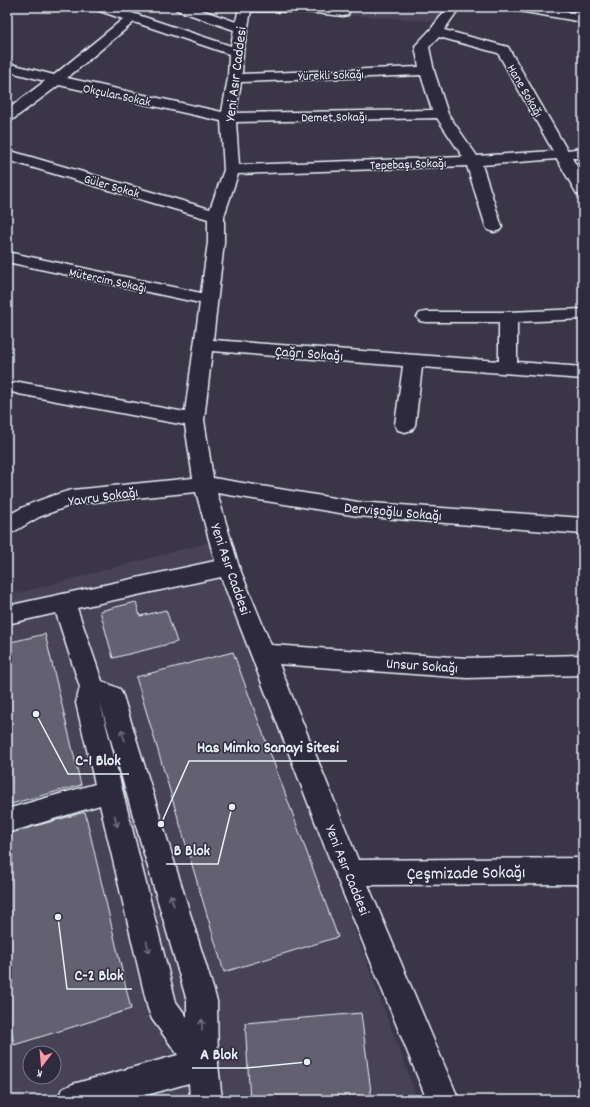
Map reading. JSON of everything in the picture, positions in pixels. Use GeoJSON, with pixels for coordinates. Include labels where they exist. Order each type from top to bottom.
{"type":"FeatureCollection","features":[{"type":"Feature","properties":{"kind":"street"},"geometry":{"type":"LineString","coordinates":[[100,7],[236,52]]}},
{"type":"Feature","properties":{"kind":"street"},"geometry":{"type":"LineString","coordinates":[[181,7],[243,14],[307,8],[343,12]]}},
{"type":"Feature","properties":{"kind":"street"},"geometry":{"type":"LineString","coordinates":[[454,7],[436,32],[422,46],[427,71],[441,114],[472,161],[494,227]]}},
{"type":"Feature","properties":{"kind":"street"},"geometry":{"type":"LineString","coordinates":[[519,7],[583,18]]}},
{"type":"Feature","properties":{"kind":"street","name":"Yeni Asır Caddesi"},"geometry":{"type":"LineString","coordinates":[[243,14],[236,52],[235,78],[228,118],[232,170],[216,216],[216,242],[194,420],[204,484],[228,567],[349,873],[443,1100]]}},
{"type":"Feature","properties":{"kind":"street"},"geometry":{"type":"LineString","coordinates":[[7,117],[56,80],[132,18]]}},
{"type":"Feature","properties":{"kind":"street","name":"Hane Sokağı"},"geometry":{"type":"LineString","coordinates":[[436,32],[503,50],[583,191]]}},
{"type":"Feature","properties":{"kind":"street","name":"Okçular Sokak"},"geometry":{"type":"LineString","coordinates":[[7,67],[56,80],[228,118]]}},
{"type":"Feature","properties":{"kind":"street","name":"Yürekli Sokağı"},"geometry":{"type":"LineString","coordinates":[[235,78],[427,71]]}},
{"type":"Feature","properties":{"kind":"street","name":"Demet Sokağı"},"geometry":{"type":"LineString","coordinates":[[228,118],[441,114]]}},
{"type":"Feature","properties":{"kind":"street","name":"Tepebaşı Sokağı"},"geometry":{"type":"LineString","coordinates":[[232,170],[472,161],[583,153]]}},
{"type":"Feature","properties":{"kind":"street","name":"Güler Sokak"},"geometry":{"type":"LineString","coordinates":[[7,155],[216,216]]}},
{"type":"Feature","properties":{"kind":"street","name":"Mütercim Sokağı"},"geometry":{"type":"LineString","coordinates":[[7,258],[209,300]]}},
{"type":"Feature","properties":{"kind":"street"},"geometry":{"type":"LineString","coordinates":[[426,317],[508,318],[583,314]]}},
{"type":"Feature","properties":{"kind":"street"},"geometry":{"type":"LineString","coordinates":[[508,318],[508,368]]}},
{"type":"Feature","properties":{"kind":"street","name":"Çağrı Sokağı"},"geometry":{"type":"LineString","coordinates":[[204,345],[583,373]]}},
{"type":"Feature","properties":{"kind":"street"},"geometry":{"type":"LineString","coordinates":[[405,425],[413,361]]}},
{"type":"Feature","properties":{"kind":"street"},"geometry":{"type":"LineString","coordinates":[[19,388],[194,420]]}},
{"type":"Feature","properties":{"kind":"street","name":"Yavru Sokağı"},"geometry":{"type":"LineString","coordinates":[[7,526],[31,512],[72,497],[204,484]]}},
{"type":"Feature","properties":{"kind":"street","name":"Dervişoğlu Sokağı"},"geometry":{"type":"LineString","coordinates":[[204,484],[358,509],[583,526]]}},
{"type":"Feature","properties":{"kind":"street"},"geometry":{"type":"LineString","coordinates":[[7,615],[228,567]]}},
{"type":"Feature","properties":{"kind":"street"},"geometry":{"type":"LineString","coordinates":[[64,602],[92,687],[88,703],[163,1009],[203,1064]]}},
{"type":"Feature","properties":{"kind":"street","name":"Unsur Sokağı"},"geometry":{"type":"LineString","coordinates":[[262,654],[467,668],[583,665]]}},
{"type":"Feature","properties":{"kind":"street"},"geometry":{"type":"LineString","coordinates":[[92,687],[111,696],[202,1001],[203,1064],[206,1100]]}},
{"type":"Feature","properties":{"kind":"street"},"geometry":{"type":"LineString","coordinates":[[7,821],[109,791]]}},
{"type":"Feature","properties":{"kind":"street","name":"Çeşmizade Sokağı"},"geometry":{"type":"LineString","coordinates":[[349,873],[583,871]]}},
{"type":"Feature","properties":{"kind":"street"},"geometry":{"type":"LineString","coordinates":[[73,1100],[203,1064]]}},
{"type":"Feature","properties":{"kind":"shaded area"},"geometry":{"type":"Polygon","coordinates":[[[275,7],[448,7],[442,22],[380,17],[275,12],[275,7]]]}},
{"type":"Feature","properties":{"kind":"shaded area"},"geometry":{"type":"Polygon","coordinates":[[[210,542],[418,1100],[7,1100],[7,596],[210,542]]]}},
{"type":"Feature","properties":{"kind":"building"},"geometry":{"type":"Polygon","coordinates":[[[136,602],[140,616],[166,610],[177,642],[113,658],[100,611],[136,602]]]}},
{"type":"Feature","properties":{"kind":"building"},"geometry":{"type":"Polygon","coordinates":[[[45,634],[81,785],[7,805],[7,643],[45,634]]]}},
{"type":"Feature","properties":{"kind":"building"},"geometry":{"type":"Polygon","coordinates":[[[233,652],[338,937],[224,972],[136,677],[233,652]]]}},
{"type":"Feature","properties":{"kind":"building"},"geometry":{"type":"Polygon","coordinates":[[[85,812],[131,1009],[14,1045],[7,1001],[7,834],[85,812]]]}},
{"type":"Feature","properties":{"kind":"building"},"geometry":{"type":"Polygon","coordinates":[[[361,1013],[372,1100],[250,1100],[245,1023],[361,1013]]]}},
{"type":"Feature","properties":{"kind":"place","name":"C-1 Blok"},"geometry":{"type":"Point","coordinates":[36,714]}},
{"type":"Feature","properties":{"kind":"place","name":"B Blok"},"geometry":{"type":"Point","coordinates":[232,807]}},
{"type":"Feature","properties":{"kind":"place","name":"Has Mimko Sanayi Sitesi"},"geometry":{"type":"Point","coordinates":[161,824]}},
{"type":"Feature","properties":{"kind":"place","name":"C-2 Blok"},"geometry":{"type":"Point","coordinates":[58,917]}},
{"type":"Feature","properties":{"kind":"place","name":"A Blok"},"geometry":{"type":"Point","coordinates":[307,1062]}}]}
